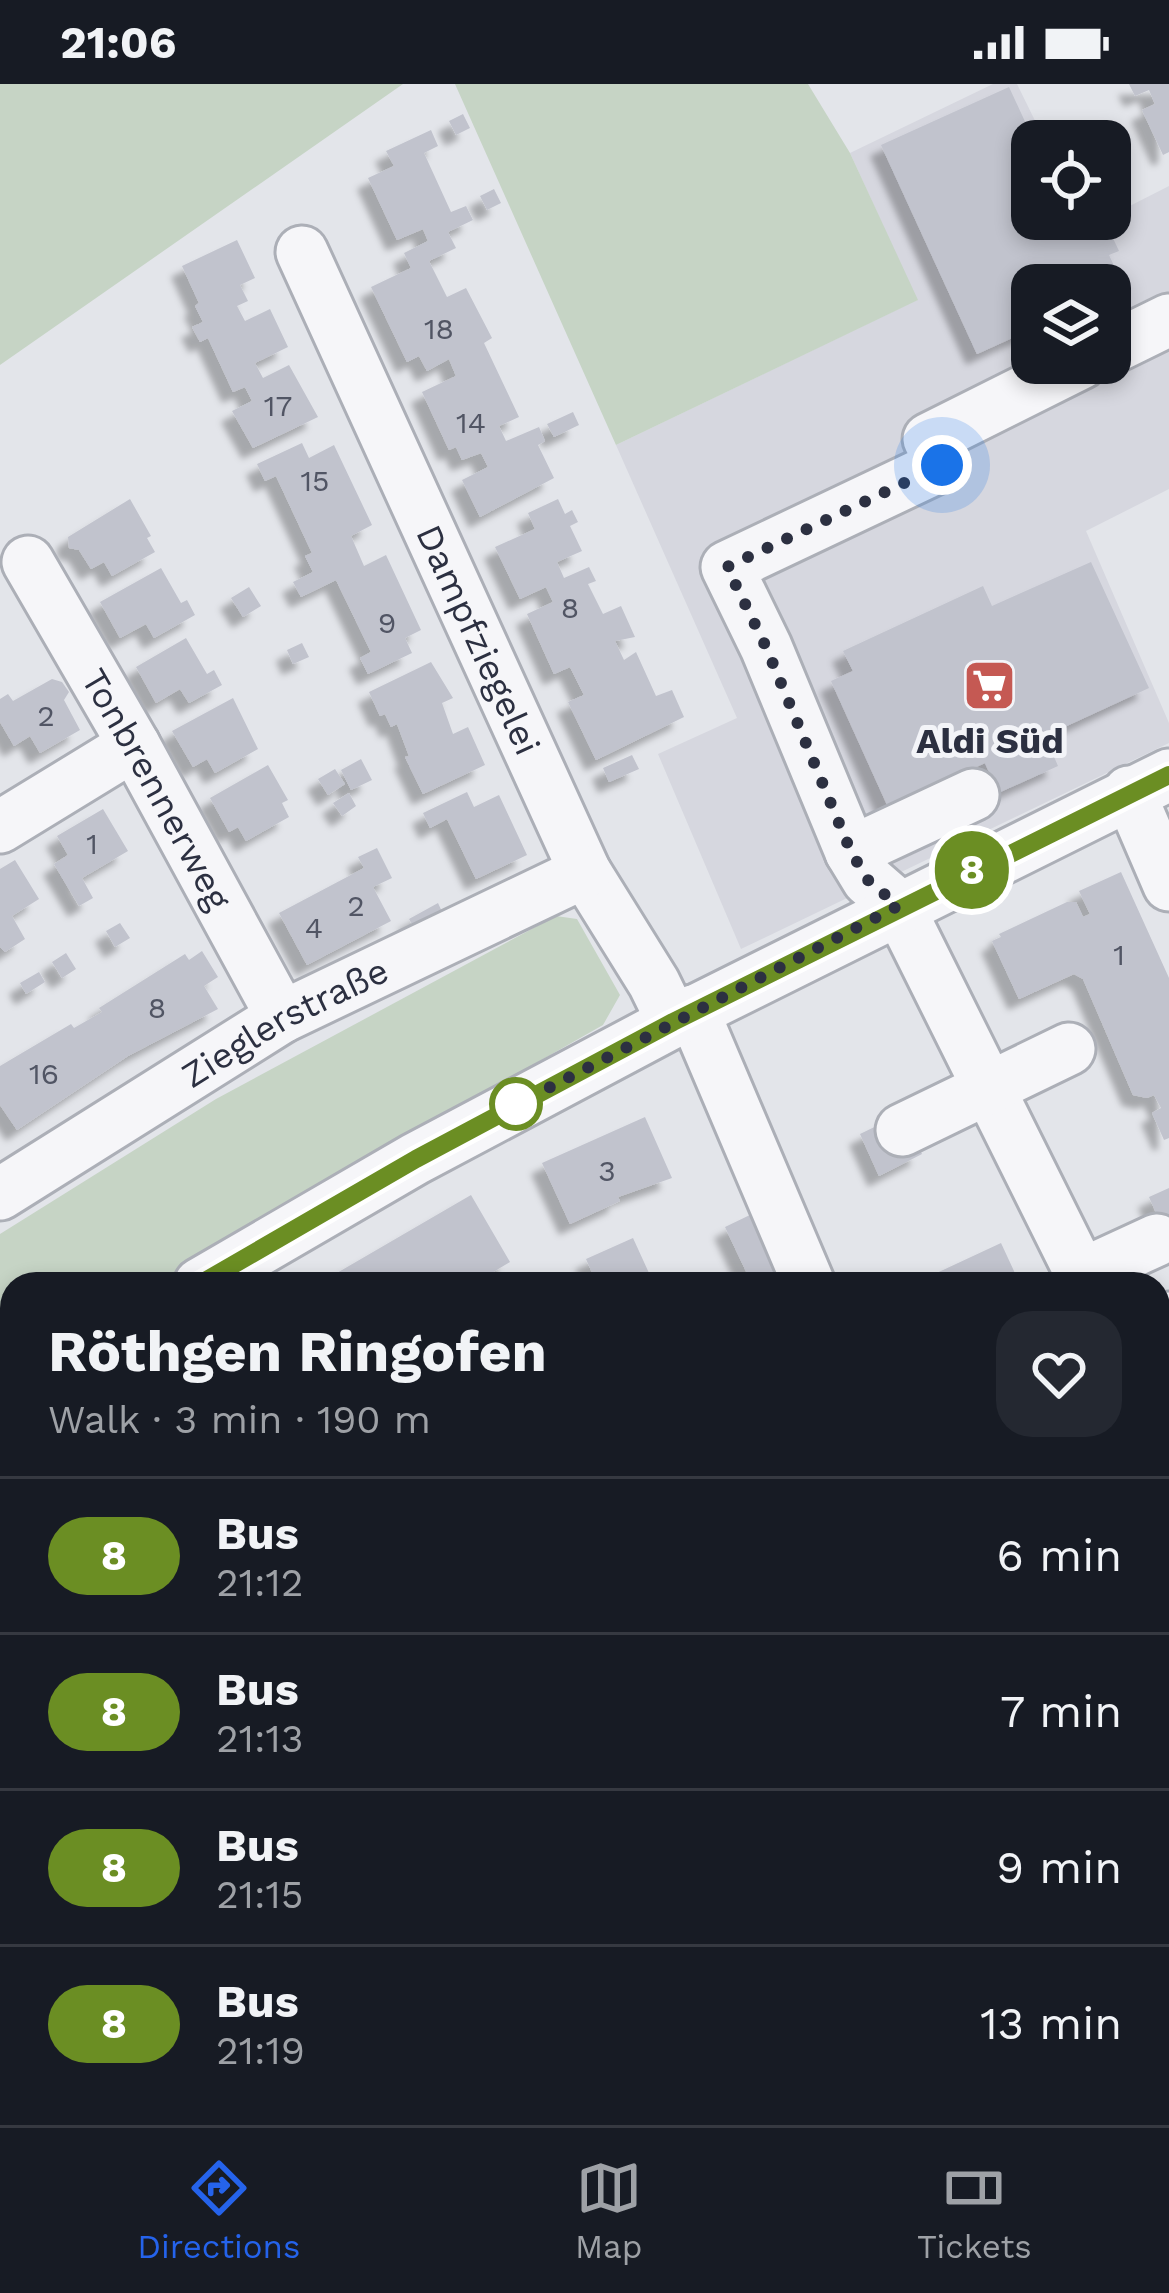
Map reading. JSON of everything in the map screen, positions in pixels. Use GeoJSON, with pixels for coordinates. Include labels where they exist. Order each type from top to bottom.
{"type":"FeatureCollection","features":[{"type":"Feature","properties":{"kind":"street","name":"Dampfziegelei"},"geometry":{"type":"LineString","coordinates":[[302,252],[585,872],[654,983],[683,1016],[803,1272]]}},
{"type":"Feature","properties":{"kind":"street"},"geometry":{"type":"LineString","coordinates":[[1131,339],[1169,320]]}},
{"type":"Feature","properties":{"kind":"street"},"geometry":{"type":"LineString","coordinates":[[1040,384],[929,439],[942,465],[727,567],[766,647],[851,852],[868,880],[898,906],[1080,1272]]}},
{"type":"Feature","properties":{"kind":"street","name":"Tonbrennerweg"},"geometry":{"type":"LineString","coordinates":[[28,562],[282,1017]]}},
{"type":"Feature","properties":{"kind":"street"},"geometry":{"type":"LineString","coordinates":[[0,827],[134,745]]}},
{"type":"Feature","properties":{"kind":"street"},"geometry":{"type":"LineString","coordinates":[[221,1272],[434,1149],[683,1016],[1149,783],[1169,886]]}},
{"type":"Feature","properties":{"kind":"street"},"geometry":{"type":"LineString","coordinates":[[851,852],[974,795]]}},
{"type":"Feature","properties":{"kind":"street","name":"Zieglerstraße"},"geometry":{"type":"LineString","coordinates":[[0,1194],[282,1017],[585,872]]}},
{"type":"Feature","properties":{"kind":"street"},"geometry":{"type":"LineString","coordinates":[[902,1130],[1070,1049]]}},
{"type":"Feature","properties":{"kind":"street"},"geometry":{"type":"LineString","coordinates":[[1099,1272],[1157,1240]]}},
{"type":"Feature","properties":{"kind":"shaded area"},"geometry":{"type":"Polygon","coordinates":[[[993,84],[1017,84],[1035,120],[1011,120],[1011,240],[1131,240],[1131,205],[1169,186],[1169,489],[1086,531],[1169,723],[1169,743],[741,949],[658,754],[737,718],[616,445],[917,300],[850,153],[993,84]]]}},
{"type":"Feature","properties":{"kind":"green space"},"geometry":{"type":"Polygon","coordinates":[[[0,84],[403,84],[0,365],[0,84]]]}},
{"type":"Feature","properties":{"kind":"green space"},"geometry":{"type":"Polygon","coordinates":[[[455,84],[808,84],[850,153],[918,300],[616,445],[455,84]]]}},
{"type":"Feature","properties":{"kind":"green space"},"geometry":{"type":"Polygon","coordinates":[[[556,916],[577,919],[620,995],[603,1025],[178,1272],[0,1272],[0,1234],[216,1099],[556,916]]]}},
{"type":"Feature","properties":{"kind":"building"},"geometry":{"type":"Polygon","coordinates":[[[1129,84],[1169,84],[1169,152],[1163,155],[1142,110],[1155,104],[1149,90],[1135,96],[1129,84]]]}},
{"type":"Feature","properties":{"kind":"building"},"geometry":{"type":"Polygon","coordinates":[[[1009,87],[1024,120],[1011,120],[1011,240],[1114,240],[1119,251],[1109,255],[1113,264],[1011,264],[1011,339],[977,354],[881,145],[1009,87]]]}},
{"type":"Feature","properties":{"kind":"building"},"geometry":{"type":"Polygon","coordinates":[[[463,114],[470,128],[456,135],[449,121],[463,114]]]}},
{"type":"Feature","properties":{"kind":"building"},"geometry":{"type":"Polygon","coordinates":[[[431,130],[438,146],[424,153],[451,212],[466,206],[473,220],[448,232],[456,248],[429,261],[447,297],[466,288],[492,338],[484,343],[519,417],[499,426],[506,441],[539,427],[545,441],[538,445],[554,478],[480,517],[462,480],[488,467],[481,453],[462,460],[456,447],[449,450],[422,392],[456,376],[449,359],[427,371],[419,356],[407,362],[371,287],[411,268],[404,253],[428,241],[423,229],[397,240],[368,178],[394,166],[386,151],[431,130]]]}},
{"type":"Feature","properties":{"kind":"building"},"geometry":{"type":"Polygon","coordinates":[[[494,189],[501,203],[487,210],[480,196],[494,189]]]}},
{"type":"Feature","properties":{"kind":"building"},"geometry":{"type":"Polygon","coordinates":[[[237,240],[255,278],[240,285],[248,301],[237,306],[245,321],[270,309],[288,347],[255,363],[263,378],[289,365],[318,417],[253,448],[232,411],[252,401],[245,387],[233,392],[208,338],[200,342],[192,327],[203,322],[182,266],[237,240]]]}},
{"type":"Feature","properties":{"kind":"building"},"geometry":{"type":"Polygon","coordinates":[[[573,412],[579,425],[554,437],[547,424],[573,412]]]}},
{"type":"Feature","properties":{"kind":"building"},"geometry":{"type":"Polygon","coordinates":[[[302,443],[309,458],[334,445],[372,525],[351,536],[364,566],[386,555],[421,630],[405,638],[412,653],[368,674],[360,658],[371,652],[336,580],[301,597],[293,582],[313,572],[305,556],[312,553],[276,476],[265,481],[257,464],[302,443]]]}},
{"type":"Feature","properties":{"kind":"building"},"geometry":{"type":"Polygon","coordinates":[[[130,499],[155,552],[112,576],[104,562],[91,569],[79,550],[69,548],[68,537],[130,499]]]}},
{"type":"Feature","properties":{"kind":"building"},"geometry":{"type":"Polygon","coordinates":[[[558,499],[565,514],[572,510],[578,522],[570,526],[582,551],[557,562],[564,578],[589,567],[596,581],[588,584],[603,614],[621,606],[635,637],[615,641],[624,660],[636,652],[656,696],[672,690],[684,717],[596,760],[568,702],[584,695],[570,667],[554,674],[527,614],[553,602],[546,587],[520,599],[495,547],[535,529],[528,513],[558,499]]]}},
{"type":"Feature","properties":{"kind":"building","name":"Aldi Süd"},"geometry":{"type":"Polygon","coordinates":[[[1091,562],[1149,688],[1045,736],[1058,766],[998,793],[985,763],[888,807],[831,681],[853,671],[843,651],[983,586],[992,606],[1091,562]]]}},
{"type":"Feature","properties":{"kind":"building"},"geometry":{"type":"Polygon","coordinates":[[[161,568],[181,603],[187,600],[195,615],[154,638],[146,624],[120,638],[100,602],[161,568]]]}},
{"type":"Feature","properties":{"kind":"building"},"geometry":{"type":"Polygon","coordinates":[[[249,587],[261,606],[243,617],[231,598],[249,587]]]}},
{"type":"Feature","properties":{"kind":"building"},"geometry":{"type":"Polygon","coordinates":[[[186,638],[207,674],[214,670],[222,685],[189,703],[180,689],[156,703],[136,667],[186,638]]]}},
{"type":"Feature","properties":{"kind":"building"},"geometry":{"type":"Polygon","coordinates":[[[302,643],[309,657],[293,664],[287,650],[302,643]]]}},
{"type":"Feature","properties":{"kind":"building"},"geometry":{"type":"Polygon","coordinates":[[[431,662],[453,698],[442,703],[453,734],[468,727],[485,765],[423,794],[405,757],[409,756],[397,724],[391,727],[385,714],[380,716],[369,692],[431,662]]]}},
{"type":"Feature","properties":{"kind":"building"},"geometry":{"type":"Polygon","coordinates":[[[52,679],[62,682],[69,692],[64,700],[80,730],[40,753],[30,736],[14,746],[0,722],[0,699],[8,694],[13,701],[52,679]]]}},
{"type":"Feature","properties":{"kind":"building"},"geometry":{"type":"Polygon","coordinates":[[[233,698],[258,749],[215,773],[207,759],[193,767],[172,731],[233,698]]]}},
{"type":"Feature","properties":{"kind":"building"},"geometry":{"type":"Polygon","coordinates":[[[632,755],[639,769],[609,782],[603,768],[632,755]]]}},
{"type":"Feature","properties":{"kind":"building"},"geometry":{"type":"Polygon","coordinates":[[[361,759],[372,780],[351,790],[341,770],[361,759]]]}},
{"type":"Feature","properties":{"kind":"building"},"geometry":{"type":"Polygon","coordinates":[[[268,765],[288,800],[282,803],[289,817],[246,841],[238,827],[229,832],[210,798],[268,765]]]}},
{"type":"Feature","properties":{"kind":"building"},"geometry":{"type":"Polygon","coordinates":[[[335,769],[345,784],[328,795],[318,779],[335,769]]]}},
{"type":"Feature","properties":{"kind":"building"},"geometry":{"type":"Polygon","coordinates":[[[467,792],[474,807],[499,795],[527,855],[476,879],[447,819],[430,828],[423,813],[467,792]]]}},
{"type":"Feature","properties":{"kind":"building"},"geometry":{"type":"Polygon","coordinates":[[[349,793],[356,806],[342,816],[333,803],[349,793]]]}},
{"type":"Feature","properties":{"kind":"building"},"geometry":{"type":"Polygon","coordinates":[[[103,809],[128,851],[82,878],[93,898],[79,906],[54,864],[68,855],[57,836],[103,809]]]}},
{"type":"Feature","properties":{"kind":"building"},"geometry":{"type":"Polygon","coordinates":[[[377,848],[392,878],[373,887],[391,921],[307,965],[279,913],[364,868],[358,857],[377,848]]]}},
{"type":"Feature","properties":{"kind":"building"},"geometry":{"type":"Polygon","coordinates":[[[15,860],[39,899],[12,916],[25,939],[5,952],[0,947],[0,869],[15,860]]]}},
{"type":"Feature","properties":{"kind":"building"},"geometry":{"type":"Polygon","coordinates":[[[1121,872],[1169,978],[1169,1138],[1164,1140],[1152,1113],[1161,1108],[1154,1095],[1133,1095],[1083,979],[1074,974],[1019,999],[992,941],[1067,902],[1076,902],[1083,917],[1090,914],[1079,891],[1121,872]]]}},
{"type":"Feature","properties":{"kind":"building"},"geometry":{"type":"Polygon","coordinates":[[[438,903],[444,916],[416,931],[409,919],[438,903]]]}},
{"type":"Feature","properties":{"kind":"building"},"geometry":{"type":"Polygon","coordinates":[[[120,923],[130,938],[115,947],[106,931],[120,923]]]}},
{"type":"Feature","properties":{"kind":"building"},"geometry":{"type":"Polygon","coordinates":[[[202,951],[218,977],[204,986],[218,1009],[128,1056],[17,1130],[0,1105],[0,1066],[71,1024],[74,1028],[102,1012],[99,1008],[185,954],[189,960],[202,951]]]}},
{"type":"Feature","properties":{"kind":"building"},"geometry":{"type":"Polygon","coordinates":[[[66,953],[76,969],[62,978],[52,962],[66,953]]]}},
{"type":"Feature","properties":{"kind":"building"},"geometry":{"type":"Polygon","coordinates":[[[39,972],[45,982],[26,994],[20,983],[39,972]]]}},
{"type":"Feature","properties":{"kind":"building"},"geometry":{"type":"Polygon","coordinates":[[[645,1117],[672,1178],[618,1197],[620,1201],[570,1224],[542,1163],[645,1117]]]}},
{"type":"Feature","properties":{"kind":"building"},"geometry":{"type":"Polygon","coordinates":[[[893,1118],[911,1131],[922,1154],[879,1176],[860,1134],[893,1118]]]}},
{"type":"Feature","properties":{"kind":"building"},"geometry":{"type":"Polygon","coordinates":[[[1169,1188],[1169,1242],[1149,1197],[1169,1188]]]}},
{"type":"Feature","properties":{"kind":"building"},"geometry":{"type":"Polygon","coordinates":[[[471,1195],[510,1262],[493,1272],[339,1272],[471,1195]]]}},
{"type":"Feature","properties":{"kind":"building"},"geometry":{"type":"Polygon","coordinates":[[[752,1214],[779,1272],[746,1272],[725,1227],[752,1214]]]}},
{"type":"Feature","properties":{"kind":"building"},"geometry":{"type":"Polygon","coordinates":[[[633,1238],[649,1272],[592,1272],[586,1259],[633,1238]]]}},
{"type":"Feature","properties":{"kind":"building"},"geometry":{"type":"Polygon","coordinates":[[[1001,1243],[1014,1272],[939,1272],[1001,1243]]]}},
{"type":"Feature","properties":{"kind":"bus line","name":"8"},"geometry":{"type":"LineString","coordinates":[[221,1272],[542,1090],[898,906],[1169,775]]}},
{"type":"Feature","properties":{"kind":"place","name":"Aldi Süd"},"geometry":{"type":"Point","coordinates":[990,685]}},
{"type":"Feature","properties":{"kind":"route"},"geometry":{"type":"LineString","coordinates":[[516,1104],[898,906],[868,880],[851,852],[766,647],[727,567],[942,465]]}}]}
